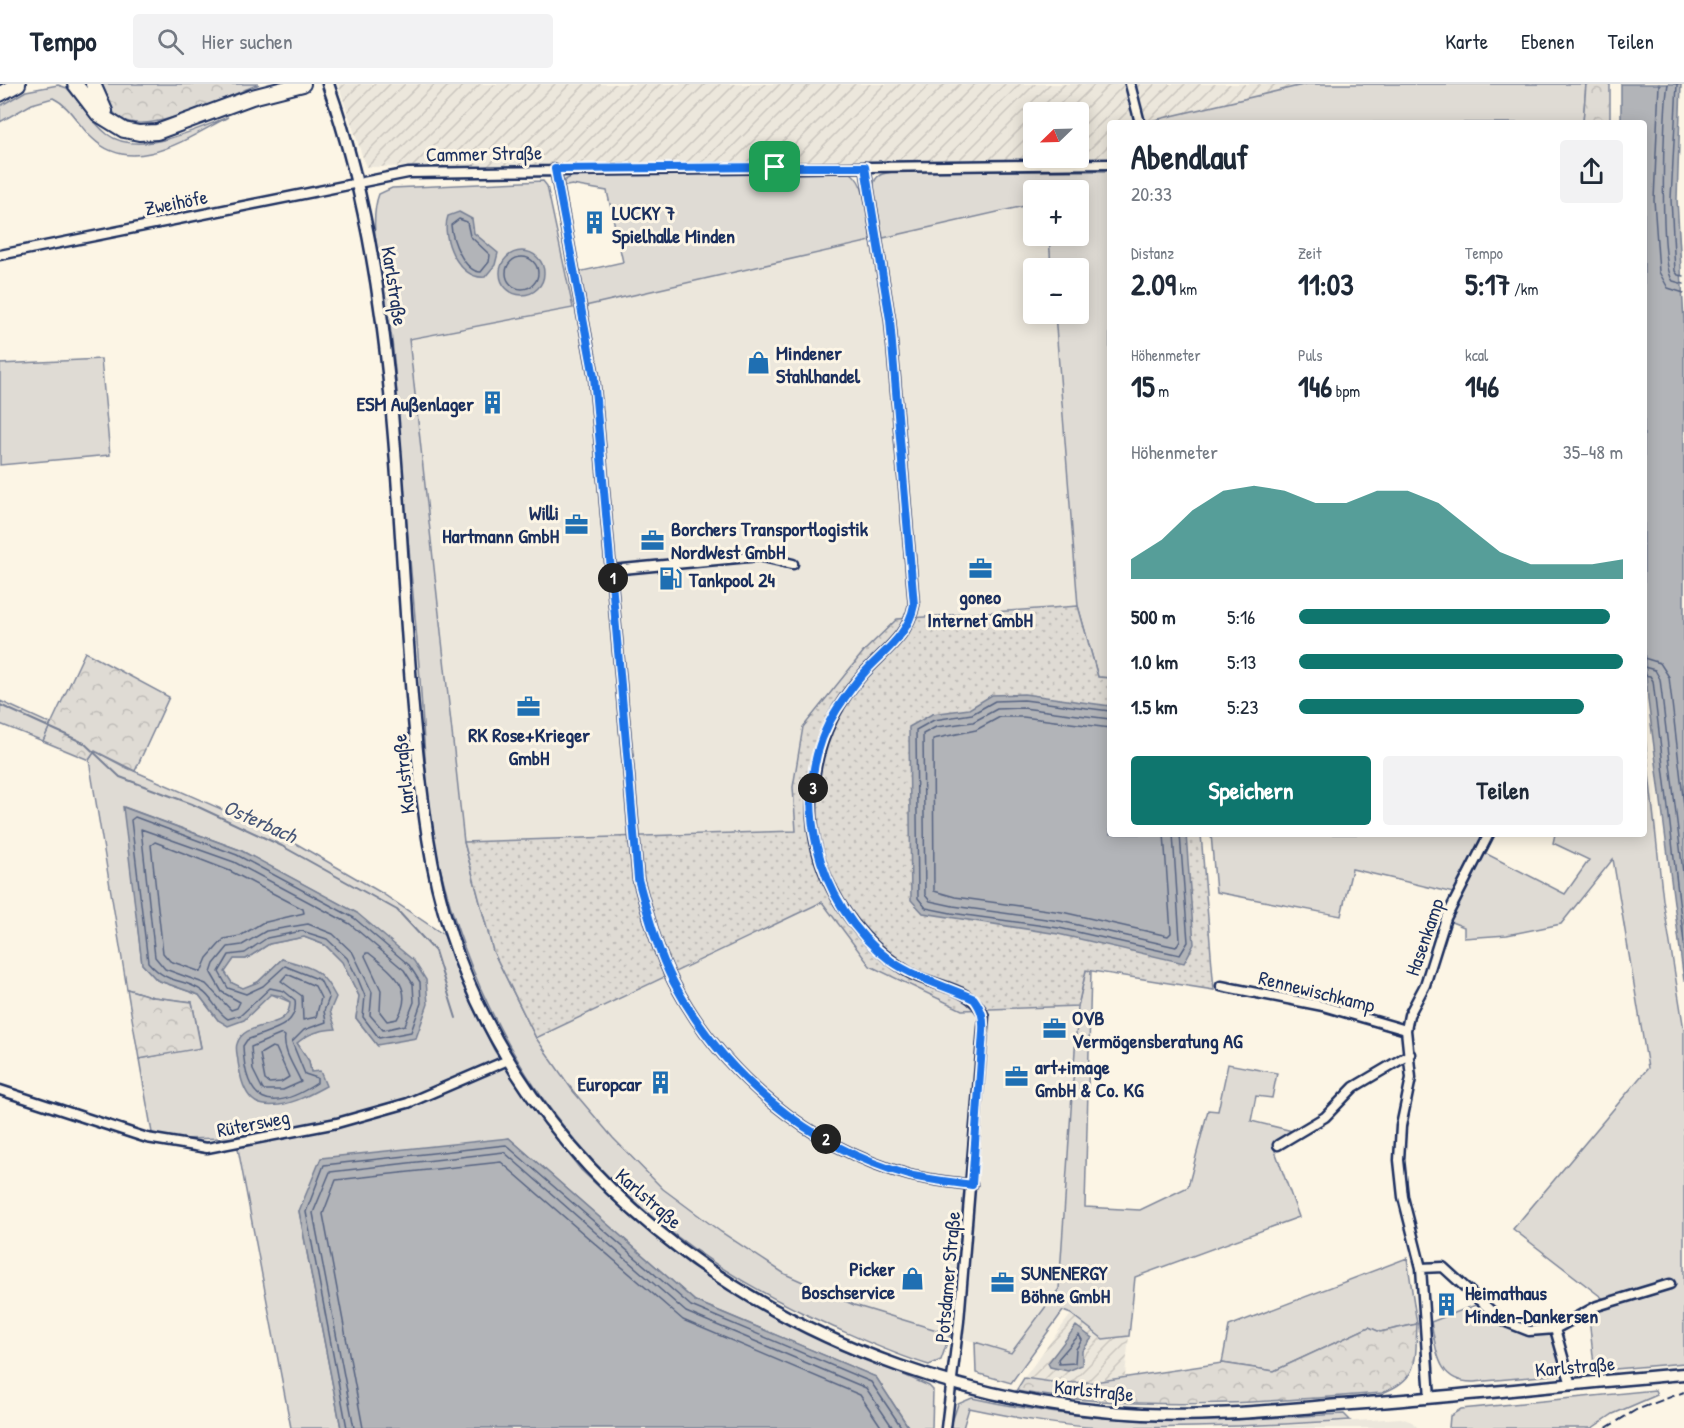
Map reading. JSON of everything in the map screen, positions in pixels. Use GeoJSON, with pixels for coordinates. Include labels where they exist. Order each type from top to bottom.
{"type":"FeatureCollection","features":[{"type":"Feature","properties":{"kind":"main road"},"geometry":{"type":"LineString","coordinates":[[0,94],[18,84]]}},
{"type":"Feature","properties":{"kind":"main road"},"geometry":{"type":"LineString","coordinates":[[75,84],[98,114],[111,123],[139,133],[157,132],[252,98],[303,84]]}},
{"type":"Feature","properties":{"kind":"main road"},"geometry":{"type":"LineString","coordinates":[[93,84],[97,98],[111,123]]}},
{"type":"Feature","properties":{"kind":"main road"},"geometry":{"type":"LineString","coordinates":[[252,98],[276,84]]}},
{"type":"Feature","properties":{"kind":"street"},"geometry":{"type":"LineString","coordinates":[[328,84],[348,140],[358,182]]}},
{"type":"Feature","properties":{"kind":"street"},"geometry":{"type":"LineString","coordinates":[[1131,84],[1139,120]]}},
{"type":"Feature","properties":{"kind":"street","name":"Cammer Straße"},"geometry":{"type":"LineString","coordinates":[[358,182],[408,173],[555,169],[1107,164]]}},
{"type":"Feature","properties":{"kind":"street"},"geometry":{"type":"LineString","coordinates":[[865,167],[890,320],[914,605],[907,627],[852,687],[828,727],[818,751],[814,775],[813,830],[818,857],[840,904],[872,944],[911,974],[974,999],[980,1007],[984,1016],[972,1185]]}},
{"type":"Feature","properties":{"kind":"street","name":"Potsdamer Straße"},"geometry":{"type":"LineString","coordinates":[[555,169],[594,377],[638,879],[661,953],[687,1005],[702,1029],[743,1075],[772,1102],[812,1131],[876,1163],[909,1175],[972,1185],[953,1384],[946,1428]]}},
{"type":"Feature","properties":{"kind":"street","name":"Zweihöfe"},"geometry":{"type":"LineString","coordinates":[[0,255],[358,182]]}},
{"type":"Feature","properties":{"kind":"street","name":"Karlstraße"},"geometry":{"type":"LineString","coordinates":[[358,182],[382,317],[422,791],[435,874],[453,940],[484,1014],[508,1060],[569,1147],[640,1217],[686,1253],[730,1283],[821,1333],[953,1384],[1007,1397],[1088,1410],[1146,1414],[1216,1414],[1430,1398],[1684,1374]]}},
{"type":"Feature","properties":{"kind":"street"},"geometry":{"type":"LineString","coordinates":[[612,570],[759,556],[793,564]]}},
{"type":"Feature","properties":{"kind":"street","name":"Hasenkamp"},"geometry":{"type":"LineString","coordinates":[[1430,1398],[1421,1268],[1403,1197],[1399,1160],[1401,1126],[1411,1078],[1406,1030],[1409,1016],[1425,985],[1446,918],[1487,837]]}},
{"type":"Feature","properties":{"kind":"street","name":"Rennewischkamp"},"geometry":{"type":"LineString","coordinates":[[1221,986],[1323,1006],[1406,1030]]}},
{"type":"Feature","properties":{"kind":"street"},"geometry":{"type":"LineString","coordinates":[[1278,1145],[1325,1118],[1354,1087],[1410,1054]]}},
{"type":"Feature","properties":{"kind":"street","name":"Rütersweg"},"geometry":{"type":"LineString","coordinates":[[0,1090],[147,1138],[207,1148],[337,1123],[408,1103],[508,1060]]}},
{"type":"Feature","properties":{"kind":"street"},"geometry":{"type":"LineString","coordinates":[[1421,1268],[1443,1267],[1489,1310],[1516,1328],[1536,1331],[1555,1329],[1597,1306],[1670,1284]]}},
{"type":"Feature","properties":{"kind":"street"},"geometry":{"type":"LineString","coordinates":[[1555,1329],[1570,1385]]}},
{"type":"Feature","properties":{"kind":"shaded area"},"geometry":{"type":"Polygon","coordinates":[[[338,84],[1307,84],[1159,120],[1107,120],[1107,158],[1089,158],[1089,102],[1023,102],[1023,159],[366,167],[338,84]]]}},
{"type":"Feature","properties":{"kind":"shaded area"},"geometry":{"type":"Polygon","coordinates":[[[1023,206],[1023,246],[1050,246],[1050,258],[1023,258],[1023,324],[1056,324],[1078,606],[897,619],[864,651],[803,727],[793,787],[796,831],[464,842],[409,339],[585,306],[1023,206]]]}},
{"type":"Feature","properties":{"kind":"shaded area"},"geometry":{"type":"Polygon","coordinates":[[[822,902],[870,966],[961,1010],[1078,1006],[1059,1289],[1011,1353],[854,1305],[785,1274],[721,1232],[663,1189],[613,1138],[573,1091],[536,1038],[822,902]]]}},
{"type":"Feature","properties":{"kind":"shaded area"},"geometry":{"type":"Polygon","coordinates":[[[1071,1314],[1103,1339],[1129,1336],[1125,1376],[1094,1382],[1059,1383],[1024,1378],[1071,1314]]]}},
{"type":"Feature","properties":{"kind":"shaded area"},"geometry":{"type":"Polygon","coordinates":[[[1401,1418],[1412,1422],[1418,1428],[1246,1428],[1401,1418]]]}},
{"type":"Feature","properties":{"kind":"green space"},"geometry":{"type":"Polygon","coordinates":[[[98,84],[259,84],[210,105],[169,119],[134,123],[121,119],[113,112],[98,84]]]}},
{"type":"Feature","properties":{"kind":"green space"},"geometry":{"type":"Polygon","coordinates":[[[1307,84],[1586,84],[1583,120],[1154,120],[1307,84]]]}},
{"type":"Feature","properties":{"kind":"green space"},"geometry":{"type":"Polygon","coordinates":[[[1586,84],[1610,84],[1610,120],[1583,120],[1586,84]]]}},
{"type":"Feature","properties":{"kind":"green space"},"geometry":{"type":"Polygon","coordinates":[[[58,85],[67,88],[101,129],[120,141],[134,143],[167,139],[228,117],[160,150],[125,155],[108,149],[92,138],[64,106],[53,98],[32,104],[0,122],[0,106],[26,91],[58,85]]]}},
{"type":"Feature","properties":{"kind":"green space"},"geometry":{"type":"Polygon","coordinates":[[[900,171],[1107,171],[1107,678],[1098,677],[1078,606],[1056,324],[1089,324],[1089,258],[1050,258],[1050,246],[1089,246],[1089,180],[1023,180],[1023,206],[883,238],[873,187],[876,178],[882,174],[900,171]]]}},
{"type":"Feature","properties":{"kind":"green space"},"geometry":{"type":"Polygon","coordinates":[[[851,173],[857,179],[864,195],[871,241],[585,306],[578,272],[623,262],[607,191],[572,185],[561,187],[565,180],[575,175],[851,173]]]}},
{"type":"Feature","properties":{"kind":"green space"},"geometry":{"type":"Polygon","coordinates":[[[543,181],[547,186],[573,308],[409,339],[464,842],[493,951],[536,1038],[573,1091],[613,1138],[663,1189],[721,1232],[785,1274],[854,1305],[950,1334],[941,1360],[929,1365],[891,1352],[831,1326],[757,1289],[691,1247],[631,1198],[578,1143],[532,1082],[493,1016],[462,942],[439,863],[429,800],[395,373],[390,325],[376,246],[375,209],[379,194],[392,188],[543,181]]]}},
{"type":"Feature","properties":{"kind":"green space"},"geometry":{"type":"Polygon","coordinates":[[[101,359],[110,455],[0,465],[0,364],[101,359]]]}},
{"type":"Feature","properties":{"kind":"green space"},"geometry":{"type":"Polygon","coordinates":[[[1078,606],[1098,677],[1107,678],[1107,837],[1201,837],[1214,990],[1086,970],[1078,1006],[962,1010],[870,966],[822,902],[536,1038],[493,951],[464,842],[796,831],[793,787],[803,727],[864,651],[897,619],[1078,606]]]}},
{"type":"Feature","properties":{"kind":"green space"},"geometry":{"type":"Polygon","coordinates":[[[85,652],[169,697],[135,771],[95,751],[89,760],[43,741],[85,652]]]}},
{"type":"Feature","properties":{"kind":"green space"},"geometry":{"type":"Polygon","coordinates":[[[0,701],[51,724],[43,741],[0,724],[0,701]]]}},
{"type":"Feature","properties":{"kind":"green space"},"geometry":{"type":"Polygon","coordinates":[[[95,751],[125,767],[283,836],[380,892],[444,935],[466,993],[494,1050],[533,1109],[581,1170],[634,1220],[690,1265],[738,1295],[818,1337],[929,1386],[933,1390],[932,1428],[909,1428],[876,1377],[695,1301],[509,1138],[299,1211],[341,1428],[291,1428],[236,1138],[172,1139],[152,1133],[139,1059],[201,1047],[192,1002],[153,997],[127,989],[89,760],[95,751]],[[124,807],[142,964],[157,980],[199,995],[218,1020],[271,994],[290,1002],[284,1018],[257,1028],[311,1072],[309,1061],[297,1043],[307,1035],[323,1030],[282,959],[258,982],[243,989],[232,983],[224,972],[234,959],[246,959],[269,944],[304,937],[325,945],[342,961],[359,996],[356,1018],[377,1045],[357,913],[240,850],[124,807]]]}},
{"type":"Feature","properties":{"kind":"green space"},"geometry":{"type":"Polygon","coordinates":[[[1647,756],[1663,900],[1684,1030],[1684,1363],[1569,1373],[1568,1369],[1594,1365],[1588,1308],[1605,1300],[1513,1229],[1648,1068],[1613,859],[1561,924],[1507,935],[1464,938],[1464,927],[1449,921],[1485,853],[1565,894],[1589,860],[1553,843],[1554,837],[1647,837],[1647,756]]]}},
{"type":"Feature","properties":{"kind":"green space"},"geometry":{"type":"Polygon","coordinates":[[[1211,837],[1482,837],[1453,893],[1352,869],[1341,916],[1216,892],[1211,837]]]}},
{"type":"Feature","properties":{"kind":"green space"},"geometry":{"type":"Polygon","coordinates":[[[1086,970],[1091,971],[1085,1207],[1140,1210],[1188,1187],[1208,1110],[1218,1111],[1228,1064],[1277,1073],[1272,1098],[1256,1096],[1251,1121],[1301,1133],[1274,1148],[1299,1217],[1135,1277],[1129,1336],[1103,1339],[1071,1314],[1063,1311],[1011,1383],[976,1373],[975,1342],[1011,1353],[1059,1289],[1078,1006],[1086,970]]]}},
{"type":"Feature","properties":{"kind":"green space"},"geometry":{"type":"Polygon","coordinates":[[[127,989],[153,997],[192,1002],[201,1048],[139,1059],[127,989]]]}},
{"type":"Feature","properties":{"kind":"green space"},"geometry":{"type":"Polygon","coordinates":[[[1407,1258],[1417,1324],[1380,1332],[1369,1327],[1274,1371],[1222,1363],[1229,1326],[1407,1258]]]}},
{"type":"Feature","properties":{"kind":"green space"},"geometry":{"type":"Polygon","coordinates":[[[1478,1304],[1511,1327],[1519,1330],[1551,1332],[1563,1374],[1474,1382],[1462,1381],[1453,1377],[1446,1371],[1437,1354],[1431,1322],[1478,1304]]]}},
{"type":"Feature","properties":{"kind":"green space"},"geometry":{"type":"Polygon","coordinates":[[[1417,1324],[1415,1358],[1409,1375],[1382,1393],[1199,1404],[1108,1402],[1016,1391],[1024,1378],[1059,1383],[1094,1382],[1222,1363],[1274,1371],[1369,1327],[1380,1332],[1417,1324]]]}},
{"type":"Feature","properties":{"kind":"green space"},"geometry":{"type":"Polygon","coordinates":[[[1655,1390],[1657,1395],[1613,1414],[1592,1428],[1449,1428],[1450,1416],[1461,1409],[1655,1390]]]}},
{"type":"Feature","properties":{"kind":"green space"},"geometry":{"type":"Polygon","coordinates":[[[972,1398],[1054,1413],[1137,1420],[1211,1421],[1344,1414],[1350,1420],[1166,1428],[1104,1428],[1019,1418],[969,1408],[963,1428],[950,1428],[958,1404],[972,1398]]]}},
{"type":"Feature","properties":{"kind":"water"},"geometry":{"type":"Polygon","coordinates":[[[1621,84],[1681,84],[1677,199],[1684,321],[1684,981],[1647,686],[1647,120],[1621,120],[1621,84]]]}},
{"type":"Feature","properties":{"kind":"water"},"geometry":{"type":"Polygon","coordinates":[[[459,212],[472,219],[474,233],[498,253],[495,265],[485,277],[467,272],[449,246],[446,225],[448,216],[459,212]]]}},
{"type":"Feature","properties":{"kind":"water"},"geometry":{"type":"Polygon","coordinates":[[[522,251],[537,258],[544,273],[537,288],[522,295],[507,288],[500,273],[507,258],[522,251]]]}},
{"type":"Feature","properties":{"kind":"water"},"geometry":{"type":"Polygon","coordinates":[[[1024,694],[1107,706],[1107,837],[1186,837],[1194,944],[1184,963],[1058,934],[923,913],[911,900],[909,727],[932,714],[969,709],[992,695],[1024,694]]]}},
{"type":"Feature","properties":{"kind":"water"},"geometry":{"type":"Polygon","coordinates":[[[123,807],[240,850],[357,913],[414,961],[426,980],[428,1004],[416,1038],[377,1045],[356,1018],[359,996],[342,962],[325,945],[304,937],[269,944],[246,959],[234,959],[225,972],[232,983],[243,988],[258,982],[282,959],[308,967],[320,974],[336,997],[330,1011],[336,1029],[315,1033],[297,1043],[309,1061],[311,1072],[320,1071],[326,1086],[285,1104],[259,1104],[253,1100],[247,1093],[242,1080],[237,1044],[241,1036],[248,1031],[283,1018],[288,1012],[290,1002],[281,996],[271,994],[244,1020],[228,1026],[218,1020],[199,995],[157,980],[142,964],[123,807]]]}},
{"type":"Feature","properties":{"kind":"water"},"geometry":{"type":"Polygon","coordinates":[[[509,1138],[695,1301],[876,1377],[909,1428],[341,1428],[299,1211],[321,1158],[509,1138]]]}},
{"type":"Feature","properties":{"kind":"water"},"geometry":{"type":"Polygon","coordinates":[[[1076,1326],[1092,1338],[1082,1351],[1082,1365],[1068,1371],[1050,1367],[1048,1363],[1076,1326]]]}},
{"type":"Feature","properties":{"kind":"waterway","name":"Osterbach"},"geometry":{"type":"LineString","coordinates":[[0,705],[84,743],[120,777],[192,804],[282,846],[397,910],[435,951],[456,1018]]}},
{"type":"Feature","properties":{"kind":"railway"},"geometry":{"type":"LineString","coordinates":[[1606,1428],[1636,1410],[1684,1392]]}},
{"type":"Feature","properties":{"kind":"place","name":"LUCKY 7 Spielhalle Minden"},"geometry":{"type":"Point","coordinates":[594,223]}},
{"type":"Feature","properties":{"kind":"place","name":"Mindener Stahlhandel"},"geometry":{"type":"Point","coordinates":[758,363]}},
{"type":"Feature","properties":{"kind":"place","name":"ESM Außenlager"},"geometry":{"type":"Point","coordinates":[492,403]}},
{"type":"Feature","properties":{"kind":"place","name":"Willi Hartmann GmbH"},"geometry":{"type":"Point","coordinates":[577,524]}},
{"type":"Feature","properties":{"kind":"place","name":"Borchers Transportlogistik NordWest GmbH"},"geometry":{"type":"Point","coordinates":[653,540]}},
{"type":"Feature","properties":{"kind":"place","name":"goneo Internet GmbH"},"geometry":{"type":"Point","coordinates":[980,569]}},
{"type":"Feature","properties":{"kind":"place","name":"Tankpool 24"},"geometry":{"type":"Point","coordinates":[671,579]}},
{"type":"Feature","properties":{"kind":"place","name":"RK Rose+Krieger GmbH"},"geometry":{"type":"Point","coordinates":[529,706]}},
{"type":"Feature","properties":{"kind":"place","name":"OVB Vermögensberatung AG"},"geometry":{"type":"Point","coordinates":[1054,1028]}},
{"type":"Feature","properties":{"kind":"place","name":"art+image GmbH & Co. KG"},"geometry":{"type":"Point","coordinates":[1017,1077]}},
{"type":"Feature","properties":{"kind":"place","name":"Europcar"},"geometry":{"type":"Point","coordinates":[660,1083]}},
{"type":"Feature","properties":{"kind":"place","name":"Picker Boschservice"},"geometry":{"type":"Point","coordinates":[913,1279]}},
{"type":"Feature","properties":{"kind":"place","name":"SUNENERGY Böhne GmbH"},"geometry":{"type":"Point","coordinates":[1003,1283]}},
{"type":"Feature","properties":{"kind":"place","name":"Heimathaus Minden-Dankersen"},"geometry":{"type":"Point","coordinates":[1447,1304]}},
{"type":"Feature","properties":{"kind":"route"},"geometry":{"type":"LineString","coordinates":[[775,167],[865,167],[890,320],[914,605],[907,627],[852,687],[837,710],[818,751],[812,804],[813,830],[818,857],[840,904],[856,927],[872,944],[911,974],[974,999],[980,1007],[984,1016],[972,1185],[909,1175],[876,1163],[835,1145],[789,1116],[763,1095],[721,1052],[702,1029],[687,1005],[661,953],[638,879],[594,377],[585,319],[555,169],[775,167]]}}]}
